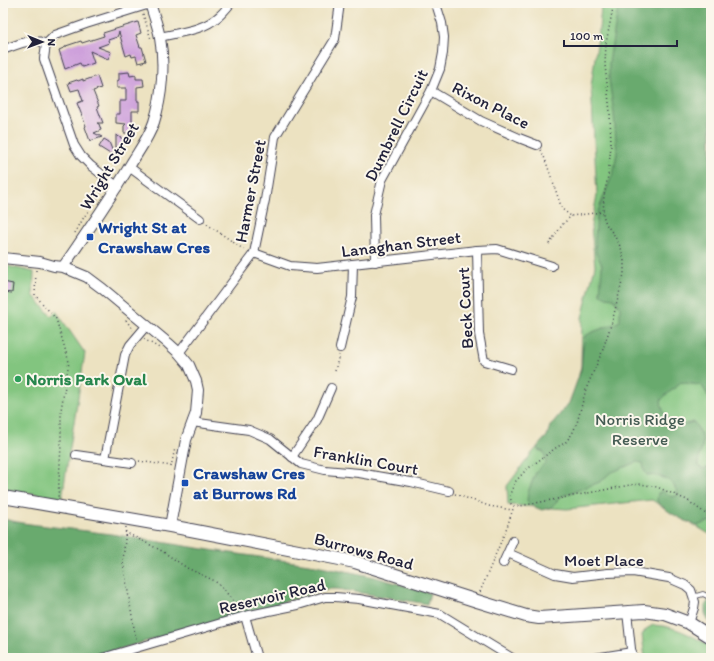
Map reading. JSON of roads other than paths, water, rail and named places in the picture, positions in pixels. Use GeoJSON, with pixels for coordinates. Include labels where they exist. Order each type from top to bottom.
{"type":"FeatureCollection","features":[{"type":"Feature","properties":{"kind":"main road","name":"Burrows Road"},"geometry":{"type":"LineString","coordinates":[[3,497],[170,526],[355,562],[526,616],[539,618],[644,611],[664,614],[688,623],[711,637]]}},
{"type":"Feature","properties":{"kind":"street"},"geometry":{"type":"LineString","coordinates":[[118,187],[91,166],[81,156],[74,145],[44,60],[46,44],[55,35],[150,3]]}},
{"type":"Feature","properties":{"kind":"street","name":"Wright Street"},"geometry":{"type":"LineString","coordinates":[[64,267],[118,187],[154,122],[159,103],[162,52],[160,36],[150,3]]}},
{"type":"Feature","properties":{"kind":"street"},"geometry":{"type":"LineString","coordinates":[[160,36],[205,26],[219,16],[231,3]]}},
{"type":"Feature","properties":{"kind":"street","name":"Harmer Street"},"geometry":{"type":"LineString","coordinates":[[179,353],[251,253],[265,200],[275,137],[335,39],[340,3]]}},
{"type":"Feature","properties":{"kind":"street","name":"Dumbrell Circuit"},"geometry":{"type":"LineString","coordinates":[[375,262],[374,215],[382,180],[431,90],[440,69],[444,37],[442,22],[437,7],[434,3]]}},
{"type":"Feature","properties":{"kind":"street"},"geometry":{"type":"LineString","coordinates":[[3,50],[32,41],[39,41],[46,44]]}},
{"type":"Feature","properties":{"kind":"street","name":"Rixon Place"},"geometry":{"type":"LineString","coordinates":[[431,90],[481,121],[518,138],[537,144]]}},
{"type":"Feature","properties":{"kind":"street"},"geometry":{"type":"LineString","coordinates":[[129,167],[203,221]]}},
{"type":"Feature","properties":{"kind":"street","name":"Lanaghan Street"},"geometry":{"type":"LineString","coordinates":[[251,253],[290,266],[317,268],[497,249],[552,266]]}},
{"type":"Feature","properties":{"kind":"street","name":"Beck Court"},"geometry":{"type":"LineString","coordinates":[[477,250],[479,334],[484,361],[511,369]]}},
{"type":"Feature","properties":{"kind":"street"},"geometry":{"type":"LineString","coordinates":[[3,258],[40,262],[64,267],[87,277],[147,325],[179,353],[189,365],[196,380],[198,402],[196,412],[176,468],[170,526]]}},
{"type":"Feature","properties":{"kind":"street"},"geometry":{"type":"LineString","coordinates":[[340,349],[352,297],[353,264]]}},
{"type":"Feature","properties":{"kind":"street"},"geometry":{"type":"LineString","coordinates":[[105,459],[125,356],[130,345],[147,325]]}},
{"type":"Feature","properties":{"kind":"street"},"geometry":{"type":"LineString","coordinates":[[292,457],[317,420],[331,388]]}},
{"type":"Feature","properties":{"kind":"street","name":"Franklin Court"},"geometry":{"type":"LineString","coordinates":[[192,422],[249,430],[270,439],[301,464],[325,470],[359,473],[411,482],[449,491]]}},
{"type":"Feature","properties":{"kind":"street"},"geometry":{"type":"LineString","coordinates":[[76,455],[134,462]]}},
{"type":"Feature","properties":{"kind":"street"},"geometry":{"type":"LineString","coordinates":[[503,562],[513,541]]}},
{"type":"Feature","properties":{"kind":"street","name":"Moet Place"},"geometry":{"type":"LineString","coordinates":[[508,553],[555,574],[573,576],[633,572],[669,578],[685,585],[691,590],[693,597]]}},
{"type":"Feature","properties":{"kind":"street","name":"Reservoir Road"},"geometry":{"type":"LineString","coordinates":[[102,658],[245,616],[298,605],[325,597],[359,600],[440,614],[509,657]]}},
{"type":"Feature","properties":{"kind":"street"},"geometry":{"type":"LineString","coordinates":[[688,623],[694,608],[695,602],[693,597]]}},
{"type":"Feature","properties":{"kind":"street"},"geometry":{"type":"LineString","coordinates":[[595,658],[632,655],[626,612]]}},
{"type":"Feature","properties":{"kind":"street"},"geometry":{"type":"LineString","coordinates":[[245,616],[257,658]]}},
{"type":"Feature","properties":{"kind":"lane"},"geometry":{"type":"LineString","coordinates":[[693,597],[703,594],[711,598]]}},
{"type":"Feature","properties":{"kind":"place","name":"Wright St at Crawshaw Cres"},"geometry":{"type":"Point","coordinates":[90,237]}},
{"type":"Feature","properties":{"kind":"place","name":"Norris Park Oval"},"geometry":{"type":"Point","coordinates":[18,379]}},
{"type":"Feature","properties":{"kind":"place","name":"Crawshaw Cres at Burrows Rd"},"geometry":{"type":"Point","coordinates":[185,483]}},
{"type":"Feature","properties":{"kind":"park label","name":"Norris Ridge Reserve"},"geometry":{"type":"Point","coordinates":[640,429]}}]}
